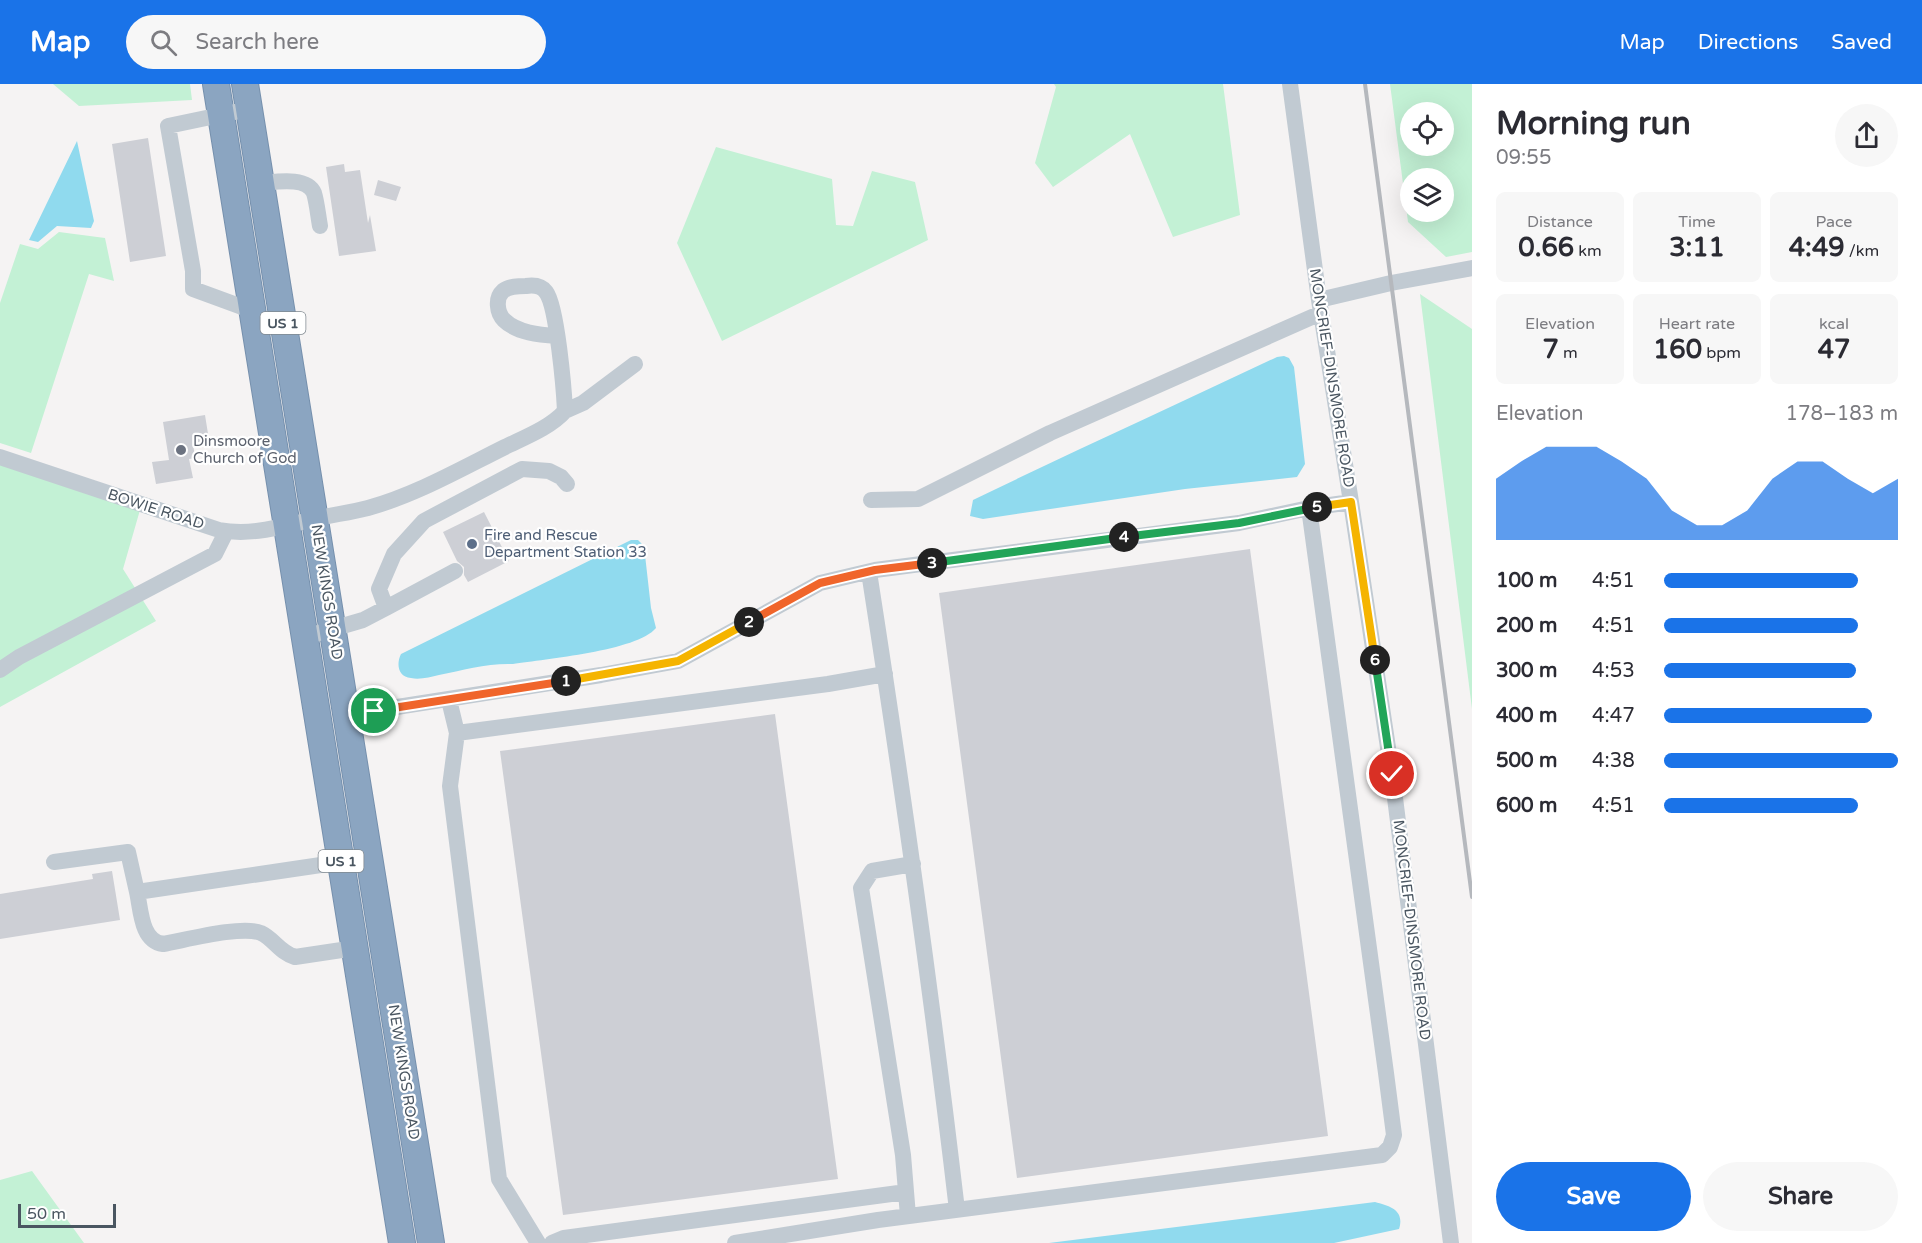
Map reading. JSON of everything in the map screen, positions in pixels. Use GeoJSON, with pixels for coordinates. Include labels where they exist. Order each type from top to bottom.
{"type":"FeatureCollection","features":[{"type":"Feature","properties":{"kind":"highway","name":"NEW KINGS ROAD"},"geometry":{"type":"LineString","coordinates":[[216,84],[402,1243]]}},
{"type":"Feature","properties":{"kind":"highway","name":"NEW KINGS ROAD"},"geometry":{"type":"LineString","coordinates":[[245,84],[431,1243]]}},
{"type":"Feature","properties":{"kind":"street","name":"MONCRIEF-DINSMORE ROAD"},"geometry":{"type":"LineString","coordinates":[[1290,84],[1320,307],[1392,774],[1451,1243]]}},
{"type":"Feature","properties":{"kind":"street"},"geometry":{"type":"LineString","coordinates":[[249,109],[168,126],[193,271],[193,289],[253,311]]}},
{"type":"Feature","properties":{"kind":"street"},"geometry":{"type":"LineString","coordinates":[[261,183],[305,184],[313,191],[320,226]]}},
{"type":"Feature","properties":{"kind":"street"},"geometry":{"type":"LineString","coordinates":[[871,500],[918,499],[1050,433],[1320,307],[1391,283],[1472,268]]}},
{"type":"Feature","properties":{"kind":"street"},"geometry":{"type":"LineString","coordinates":[[557,336],[565,411]]}},
{"type":"Feature","properties":{"kind":"street","name":"BOWIE ROAD"},"geometry":{"type":"LineString","coordinates":[[0,457],[226,532],[254,533],[369,508],[416,490],[532,434],[559,418],[565,411],[583,403],[635,364]]}},
{"type":"Feature","properties":{"kind":"street"},"geometry":{"type":"LineString","coordinates":[[386,608],[379,589],[394,554],[424,521],[522,469],[549,471],[561,477],[567,484]]}},
{"type":"Feature","properties":{"kind":"street"},"geometry":{"type":"LineString","coordinates":[[346,715],[678,661],[820,583],[869,572],[1239,523],[1309,508],[1351,502]]}},
{"type":"Feature","properties":{"kind":"street"},"geometry":{"type":"LineString","coordinates":[[735,1243],[908,1216],[1382,1155],[1390,1147],[1394,1135],[1309,508]]}},
{"type":"Feature","properties":{"kind":"street"},"geometry":{"type":"LineString","coordinates":[[0,670],[19,657],[216,554],[226,532]]}},
{"type":"Feature","properties":{"kind":"street"},"geometry":{"type":"LineString","coordinates":[[305,637],[363,620],[454,571]]}},
{"type":"Feature","properties":{"kind":"street"},"geometry":{"type":"LineString","coordinates":[[869,572],[913,864],[957,1210]]}},
{"type":"Feature","properties":{"kind":"street"},"geometry":{"type":"LineString","coordinates":[[457,733],[816,686],[885,674]]}},
{"type":"Feature","properties":{"kind":"street"},"geometry":{"type":"LineString","coordinates":[[448,700],[457,733],[450,786],[499,1179],[538,1243]]}},
{"type":"Feature","properties":{"kind":"street"},"geometry":{"type":"LineString","coordinates":[[54,862],[128,852],[148,937],[156,943],[163,944],[244,930],[263,934],[286,954],[295,957],[354,948]]}},
{"type":"Feature","properties":{"kind":"street"},"geometry":{"type":"LineString","coordinates":[[137,892],[341,862]]}},
{"type":"Feature","properties":{"kind":"street"},"geometry":{"type":"LineString","coordinates":[[908,1216],[903,1155],[861,888],[872,871],[913,864]]}},
{"type":"Feature","properties":{"kind":"street"},"geometry":{"type":"LineString","coordinates":[[552,1243],[561,1239],[906,1192]]}},
{"type":"Feature","properties":{"kind":"green space"},"geometry":{"type":"Polygon","coordinates":[[[53,84],[190,84],[192,100],[79,106],[53,84]]]}},
{"type":"Feature","properties":{"kind":"green space"},"geometry":{"type":"Polygon","coordinates":[[[1054,84],[1223,84],[1240,215],[1173,237],[1130,134],[1053,187],[1035,163],[1056,87],[1054,84]]]}},
{"type":"Feature","properties":{"kind":"green space"},"geometry":{"type":"Polygon","coordinates":[[[1390,84],[1472,84],[1472,252],[1446,257],[1408,222],[1454,222],[1454,168],[1401,168],[1390,84]]]}},
{"type":"Feature","properties":{"kind":"green space"},"geometry":{"type":"Polygon","coordinates":[[[716,147],[832,179],[836,225],[853,226],[872,171],[915,182],[928,240],[722,341],[677,243],[716,147]]]}},
{"type":"Feature","properties":{"kind":"green space"},"geometry":{"type":"Polygon","coordinates":[[[59,232],[105,238],[114,281],[89,274],[31,453],[0,443],[0,303],[20,244],[38,249],[59,232]]]}},
{"type":"Feature","properties":{"kind":"green space"},"geometry":{"type":"Polygon","coordinates":[[[1420,294],[1472,329],[1472,709],[1420,294]]]}},
{"type":"Feature","properties":{"kind":"green space"},"geometry":{"type":"Polygon","coordinates":[[[0,464],[140,510],[123,569],[156,621],[0,707],[0,464]]]}},
{"type":"Feature","properties":{"kind":"green space"},"geometry":{"type":"Polygon","coordinates":[[[32,1171],[84,1243],[0,1243],[0,1180],[32,1171]]]}},
{"type":"Feature","properties":{"kind":"water"},"geometry":{"type":"Polygon","coordinates":[[[77,141],[94,221],[91,228],[57,226],[38,242],[29,240],[77,141]]]}},
{"type":"Feature","properties":{"kind":"water"},"geometry":{"type":"Polygon","coordinates":[[[1277,357],[1289,358],[1294,367],[1305,464],[1297,477],[1185,489],[983,519],[970,516],[973,500],[1277,357]]]}},
{"type":"Feature","properties":{"kind":"water"},"geometry":{"type":"Polygon","coordinates":[[[631,540],[638,540],[644,546],[651,608],[656,628],[646,636],[630,643],[589,653],[485,666],[425,678],[414,679],[401,673],[399,662],[401,654],[631,540]]]}},
{"type":"Feature","properties":{"kind":"water"},"geometry":{"type":"Polygon","coordinates":[[[1375,1202],[1391,1207],[1398,1213],[1399,1229],[1334,1243],[1049,1243],[1375,1202]]]}},
{"type":"Feature","properties":{"kind":"building"},"geometry":{"type":"Polygon","coordinates":[[[148,138],[166,256],[130,262],[112,144],[148,138]]]}},
{"type":"Feature","properties":{"kind":"building"},"geometry":{"type":"Polygon","coordinates":[[[344,164],[345,172],[360,170],[368,223],[370,215],[376,251],[339,256],[326,167],[344,164]]]}},
{"type":"Feature","properties":{"kind":"building"},"geometry":{"type":"Polygon","coordinates":[[[378,180],[401,187],[396,201],[374,195],[378,180]]]}},
{"type":"Feature","properties":{"kind":"building","name":"Dinsmoore Church of God"},"geometry":{"type":"Polygon","coordinates":[[[205,415],[209,440],[193,443],[195,458],[189,459],[193,478],[156,484],[152,462],[169,460],[163,422],[205,415]]]}},
{"type":"Feature","properties":{"kind":"building"},"geometry":{"type":"Polygon","coordinates":[[[484,512],[509,561],[468,582],[464,575],[464,567],[457,561],[443,532],[484,512]]]}},
{"type":"Feature","properties":{"kind":"building"},"geometry":{"type":"Polygon","coordinates":[[[1250,549],[1328,1136],[1017,1178],[939,593],[1250,549]]]}},
{"type":"Feature","properties":{"kind":"building"},"geometry":{"type":"Polygon","coordinates":[[[775,714],[838,1179],[563,1215],[500,751],[775,714]]]}},
{"type":"Feature","properties":{"kind":"building"},"geometry":{"type":"Polygon","coordinates":[[[112,871],[120,920],[0,939],[0,894],[93,879],[92,874],[112,871]]]}},
{"type":"Feature","properties":{"kind":"railway"},"geometry":{"type":"LineString","coordinates":[[1365,84],[1472,897]]}},
{"type":"Feature","properties":{"kind":"place","name":"Dinsmoore Church of God"},"geometry":{"type":"Point","coordinates":[181,450]}},
{"type":"Feature","properties":{"kind":"place","name":"Fire and Rescue Department Station 33"},"geometry":{"type":"Point","coordinates":[472,544]}},
{"type":"Feature","properties":{"kind":"route"},"geometry":{"type":"LineString","coordinates":[[374,711],[678,661],[820,583],[875,570],[1239,523],[1309,508],[1351,502],[1392,774]]}}]}
